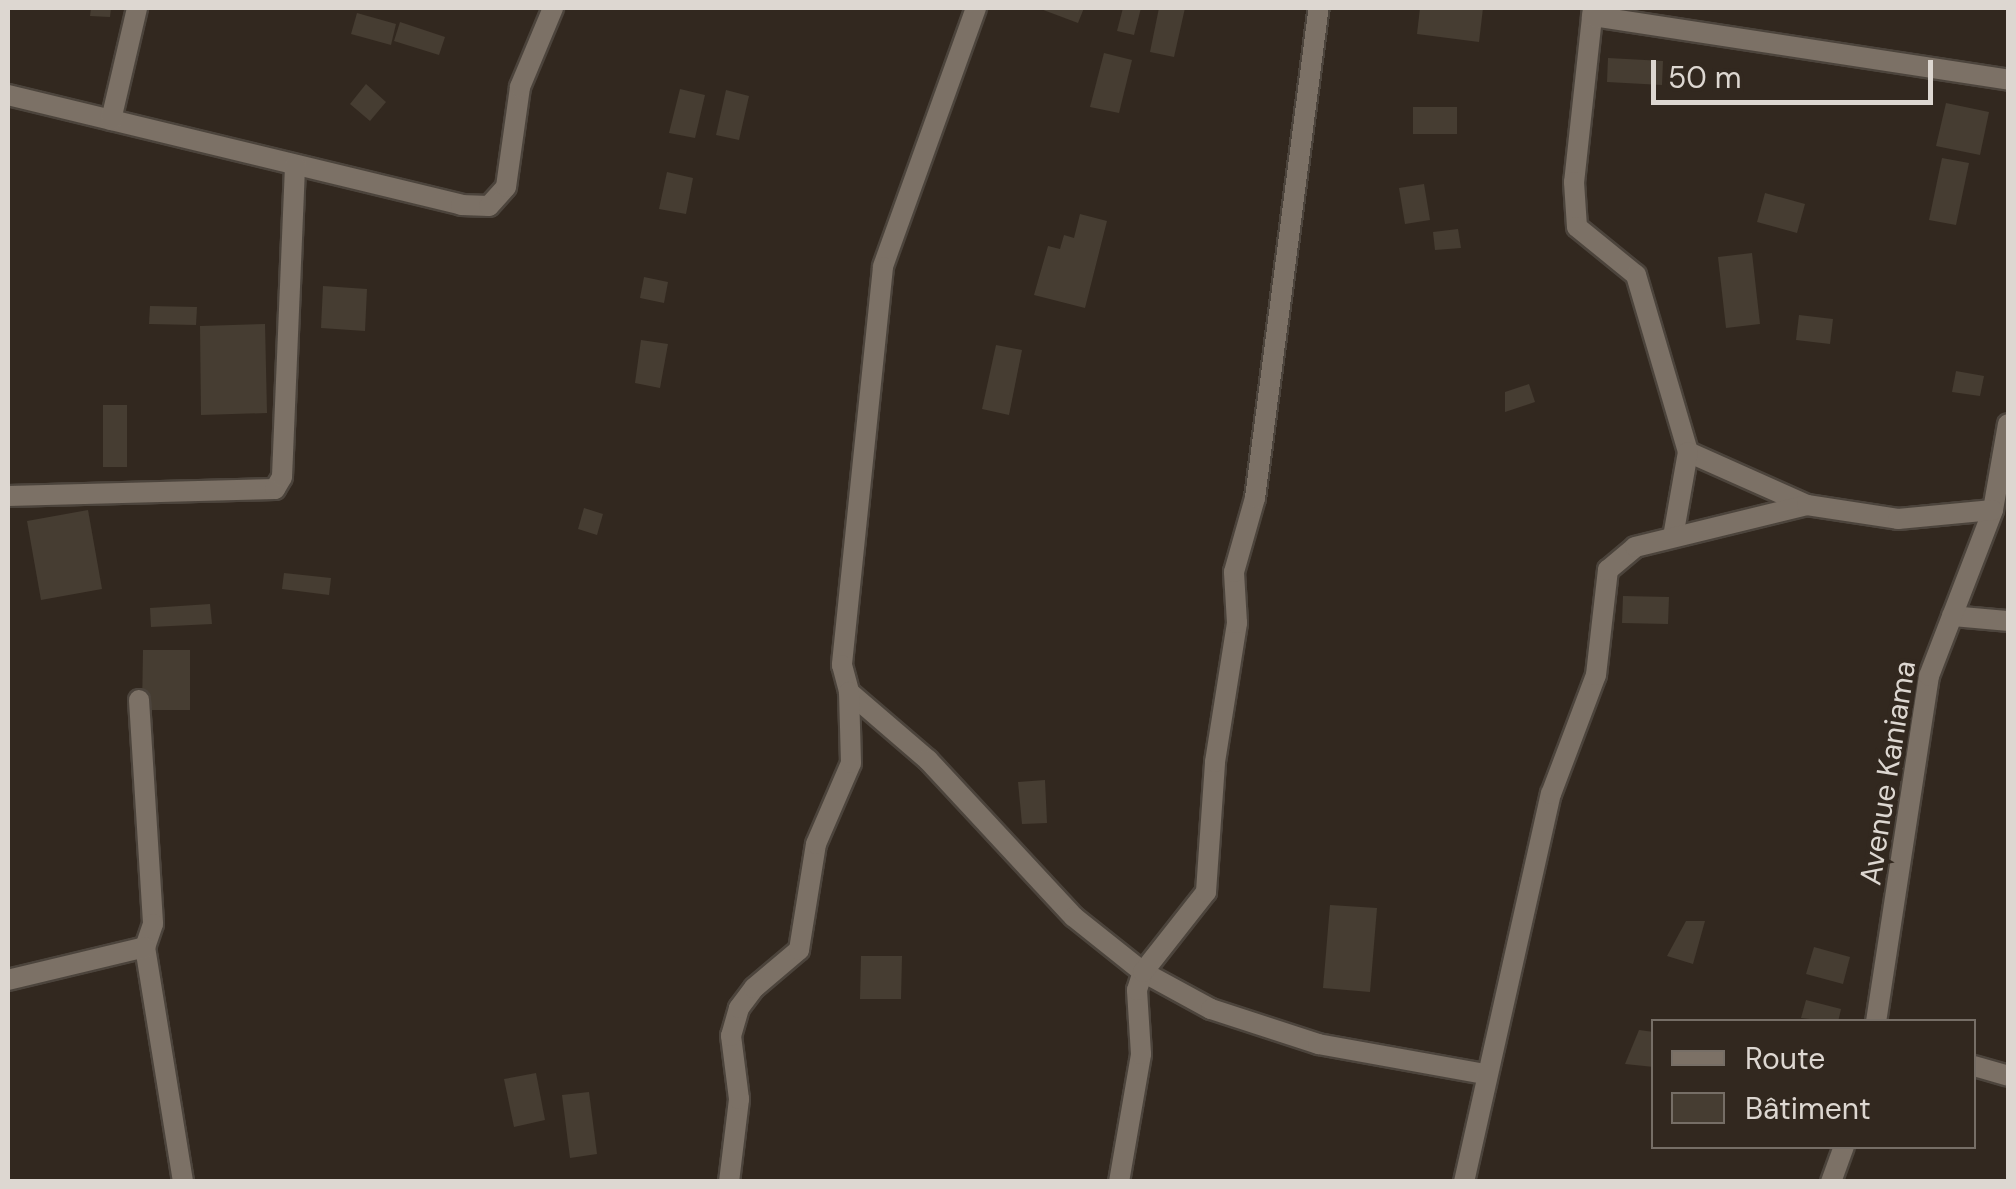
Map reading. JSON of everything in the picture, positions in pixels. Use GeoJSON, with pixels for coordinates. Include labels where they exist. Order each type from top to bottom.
{"type":"FeatureCollection","features":[{"type":"Feature","properties":{"kind":"street"},"geometry":{"type":"LineString","coordinates":[[110,120],[137,8]]}},
{"type":"Feature","properties":{"kind":"street"},"geometry":{"type":"LineString","coordinates":[[8,95],[460,206],[489,206],[506,187],[520,87],[553,8]]}},
{"type":"Feature","properties":{"kind":"street"},"geometry":{"type":"LineString","coordinates":[[729,1182],[739,1100],[731,1036],[739,1008],[754,988],[799,950],[816,844],[851,763],[849,692],[842,665],[884,267],[976,8]]}},
{"type":"Feature","properties":{"kind":"street"},"geometry":{"type":"LineString","coordinates":[[1119,1182],[1141,1054],[1136,1010],[1143,972],[1206,892],[1215,762],[1237,623],[1234,572],[1255,498],[1320,8]]}},
{"type":"Feature","properties":{"kind":"street"},"geometry":{"type":"LineString","coordinates":[[1673,537],[1688,452],[1636,275],[1588,242],[1572,211],[1592,12],[2008,80]]}},
{"type":"Feature","properties":{"kind":"street"},"geometry":{"type":"LineString","coordinates":[[8,496],[274,489],[282,477],[295,166]]}},
{"type":"Feature","properties":{"kind":"street","name":"Avenue Kaniama"},"geometry":{"type":"LineString","coordinates":[[1876,1019],[1928,676],[1994,510],[2008,424]]}},
{"type":"Feature","properties":{"kind":"street"},"geometry":{"type":"LineString","coordinates":[[1688,452],[1807,504],[1898,519],[1994,510]]}},
{"type":"Feature","properties":{"kind":"street"},"geometry":{"type":"LineString","coordinates":[[1464,1182],[1485,1074],[1551,794],[1596,675],[1608,570],[1635,547],[1807,504]]}},
{"type":"Feature","properties":{"kind":"street"},"geometry":{"type":"LineString","coordinates":[[1952,616],[2008,621]]}},
{"type":"Feature","properties":{"kind":"street"},"geometry":{"type":"LineString","coordinates":[[849,692],[928,760],[1074,917],[1143,972],[1211,1010],[1318,1044],[1485,1074]]}},
{"type":"Feature","properties":{"kind":"street"},"geometry":{"type":"LineString","coordinates":[[139,700],[153,924],[146,947],[184,1182]]}},
{"type":"Feature","properties":{"kind":"street"},"geometry":{"type":"LineString","coordinates":[[8,980],[146,947]]}},
{"type":"Feature","properties":{"kind":"street"},"geometry":{"type":"LineString","coordinates":[[1976,1067],[2008,1076]]}},
{"type":"Feature","properties":{"kind":"street"},"geometry":{"type":"LineString","coordinates":[[1831,1182],[1843,1149]]}},
{"type":"Feature","properties":{"kind":"building"},"geometry":{"type":"Polygon","coordinates":[[[91,8],[111,8],[110,17],[90,16],[91,8]]]}},
{"type":"Feature","properties":{"kind":"building"},"geometry":{"type":"Polygon","coordinates":[[[1038,8],[1084,8],[1078,23],[1038,8]]]}},
{"type":"Feature","properties":{"kind":"building"},"geometry":{"type":"Polygon","coordinates":[[[1123,8],[1141,8],[1134,35],[1117,31],[1123,8]]]}},
{"type":"Feature","properties":{"kind":"building"},"geometry":{"type":"Polygon","coordinates":[[[1159,8],[1185,8],[1174,57],[1150,52],[1159,8]]]}},
{"type":"Feature","properties":{"kind":"building"},"geometry":{"type":"Polygon","coordinates":[[[1420,8],[1483,8],[1479,42],[1417,34],[1420,8]]]}},
{"type":"Feature","properties":{"kind":"building"},"geometry":{"type":"Polygon","coordinates":[[[357,13],[396,24],[391,45],[351,34],[357,13]]]}},
{"type":"Feature","properties":{"kind":"building"},"geometry":{"type":"Polygon","coordinates":[[[400,22],[445,37],[439,55],[394,41],[400,22]]]}},
{"type":"Feature","properties":{"kind":"building"},"geometry":{"type":"Polygon","coordinates":[[[1104,53],[1132,60],[1119,113],[1090,107],[1104,53]]]}},
{"type":"Feature","properties":{"kind":"building"},"geometry":{"type":"Polygon","coordinates":[[[1608,58],[1663,61],[1662,85],[1607,82],[1608,58]]]}},
{"type":"Feature","properties":{"kind":"building"},"geometry":{"type":"Polygon","coordinates":[[[366,84],[386,102],[370,121],[350,104],[366,84]]]}},
{"type":"Feature","properties":{"kind":"building"},"geometry":{"type":"Polygon","coordinates":[[[680,89],[705,95],[695,138],[669,133],[680,89]]]}},
{"type":"Feature","properties":{"kind":"building"},"geometry":{"type":"Polygon","coordinates":[[[726,90],[749,96],[739,140],[716,135],[726,90]]]}},
{"type":"Feature","properties":{"kind":"building"},"geometry":{"type":"Polygon","coordinates":[[[1946,103],[1989,112],[1980,155],[1936,146],[1946,103]]]}},
{"type":"Feature","properties":{"kind":"building"},"geometry":{"type":"Polygon","coordinates":[[[1413,107],[1457,107],[1457,134],[1413,134],[1413,107]]]}},
{"type":"Feature","properties":{"kind":"building"},"geometry":{"type":"Polygon","coordinates":[[[1942,158],[1969,163],[1956,225],[1929,220],[1942,158]]]}},
{"type":"Feature","properties":{"kind":"building"},"geometry":{"type":"Polygon","coordinates":[[[667,172],[693,178],[686,214],[659,209],[667,172]]]}},
{"type":"Feature","properties":{"kind":"building"},"geometry":{"type":"Polygon","coordinates":[[[1424,184],[1430,220],[1405,224],[1399,188],[1424,184]]]}},
{"type":"Feature","properties":{"kind":"building"},"geometry":{"type":"Polygon","coordinates":[[[1765,193],[1805,204],[1797,233],[1757,222],[1765,193]]]}},
{"type":"Feature","properties":{"kind":"building"},"geometry":{"type":"Polygon","coordinates":[[[1080,214],[1107,221],[1085,308],[1034,295],[1048,246],[1060,249],[1064,235],[1074,238],[1080,214]]]}},
{"type":"Feature","properties":{"kind":"building"},"geometry":{"type":"Polygon","coordinates":[[[1458,229],[1461,248],[1435,250],[1433,232],[1458,229]]]}},
{"type":"Feature","properties":{"kind":"building"},"geometry":{"type":"Polygon","coordinates":[[[1752,253],[1760,324],[1726,328],[1718,257],[1752,253]]]}},
{"type":"Feature","properties":{"kind":"building"},"geometry":{"type":"Polygon","coordinates":[[[644,277],[668,282],[664,303],[640,298],[644,277]]]}},
{"type":"Feature","properties":{"kind":"building"},"geometry":{"type":"Polygon","coordinates":[[[323,286],[367,289],[365,331],[321,328],[323,286]]]}},
{"type":"Feature","properties":{"kind":"building"},"geometry":{"type":"Polygon","coordinates":[[[150,306],[197,307],[196,325],[149,324],[150,306]]]}},
{"type":"Feature","properties":{"kind":"building"},"geometry":{"type":"Polygon","coordinates":[[[1799,315],[1833,319],[1830,344],[1796,340],[1799,315]]]}},
{"type":"Feature","properties":{"kind":"building"},"geometry":{"type":"Polygon","coordinates":[[[265,324],[267,413],[201,415],[200,326],[265,324]]]}},
{"type":"Feature","properties":{"kind":"building"},"geometry":{"type":"Polygon","coordinates":[[[641,340],[668,344],[660,388],[635,383],[641,340]]]}},
{"type":"Feature","properties":{"kind":"building"},"geometry":{"type":"Polygon","coordinates":[[[996,345],[1022,350],[1009,415],[982,409],[996,345]]]}},
{"type":"Feature","properties":{"kind":"building"},"geometry":{"type":"Polygon","coordinates":[[[1956,371],[1984,376],[1980,396],[1952,392],[1956,371]]]}},
{"type":"Feature","properties":{"kind":"building"},"geometry":{"type":"Polygon","coordinates":[[[1529,384],[1535,402],[1505,412],[1505,392],[1529,384]]]}},
{"type":"Feature","properties":{"kind":"building"},"geometry":{"type":"Polygon","coordinates":[[[103,405],[127,405],[127,467],[103,467],[103,405]]]}},
{"type":"Feature","properties":{"kind":"building"},"geometry":{"type":"Polygon","coordinates":[[[584,508],[603,514],[597,535],[578,529],[584,508]]]}},
{"type":"Feature","properties":{"kind":"building"},"geometry":{"type":"Polygon","coordinates":[[[88,510],[102,589],[41,600],[27,521],[88,510]]]}},
{"type":"Feature","properties":{"kind":"building"},"geometry":{"type":"Polygon","coordinates":[[[284,573],[331,578],[329,595],[282,589],[284,573]]]}},
{"type":"Feature","properties":{"kind":"building"},"geometry":{"type":"Polygon","coordinates":[[[1623,596],[1669,597],[1668,624],[1622,623],[1623,596]]]}},
{"type":"Feature","properties":{"kind":"building"},"geometry":{"type":"Polygon","coordinates":[[[210,604],[212,624],[151,627],[150,608],[210,604]]]}},
{"type":"Feature","properties":{"kind":"building"},"geometry":{"type":"Polygon","coordinates":[[[143,650],[190,650],[190,710],[142,710],[143,650]]]}},
{"type":"Feature","properties":{"kind":"building"},"geometry":{"type":"Polygon","coordinates":[[[1045,780],[1047,823],[1022,824],[1018,782],[1045,780]]]}},
{"type":"Feature","properties":{"kind":"building"},"geometry":{"type":"Polygon","coordinates":[[[1330,905],[1377,908],[1370,992],[1323,988],[1330,905]]]}},
{"type":"Feature","properties":{"kind":"building"},"geometry":{"type":"Polygon","coordinates":[[[1686,921],[1705,921],[1693,964],[1667,956],[1686,921]]]}},
{"type":"Feature","properties":{"kind":"building"},"geometry":{"type":"Polygon","coordinates":[[[1814,947],[1850,957],[1843,984],[1806,974],[1814,947]]]}},
{"type":"Feature","properties":{"kind":"building"},"geometry":{"type":"Polygon","coordinates":[[[861,956],[902,956],[901,999],[860,999],[861,956]]]}},
{"type":"Feature","properties":{"kind":"building"},"geometry":{"type":"Polygon","coordinates":[[[1806,1000],[1841,1009],[1839,1019],[1801,1018],[1806,1000]]]}},
{"type":"Feature","properties":{"kind":"building"},"geometry":{"type":"Polygon","coordinates":[[[1639,1030],[1651,1032],[1651,1067],[1625,1064],[1639,1030]]]}},
{"type":"Feature","properties":{"kind":"building"},"geometry":{"type":"Polygon","coordinates":[[[536,1073],[545,1120],[514,1127],[504,1079],[536,1073]]]}},
{"type":"Feature","properties":{"kind":"building"},"geometry":{"type":"Polygon","coordinates":[[[589,1092],[597,1154],[570,1158],[562,1095],[589,1092]]]}}]}
